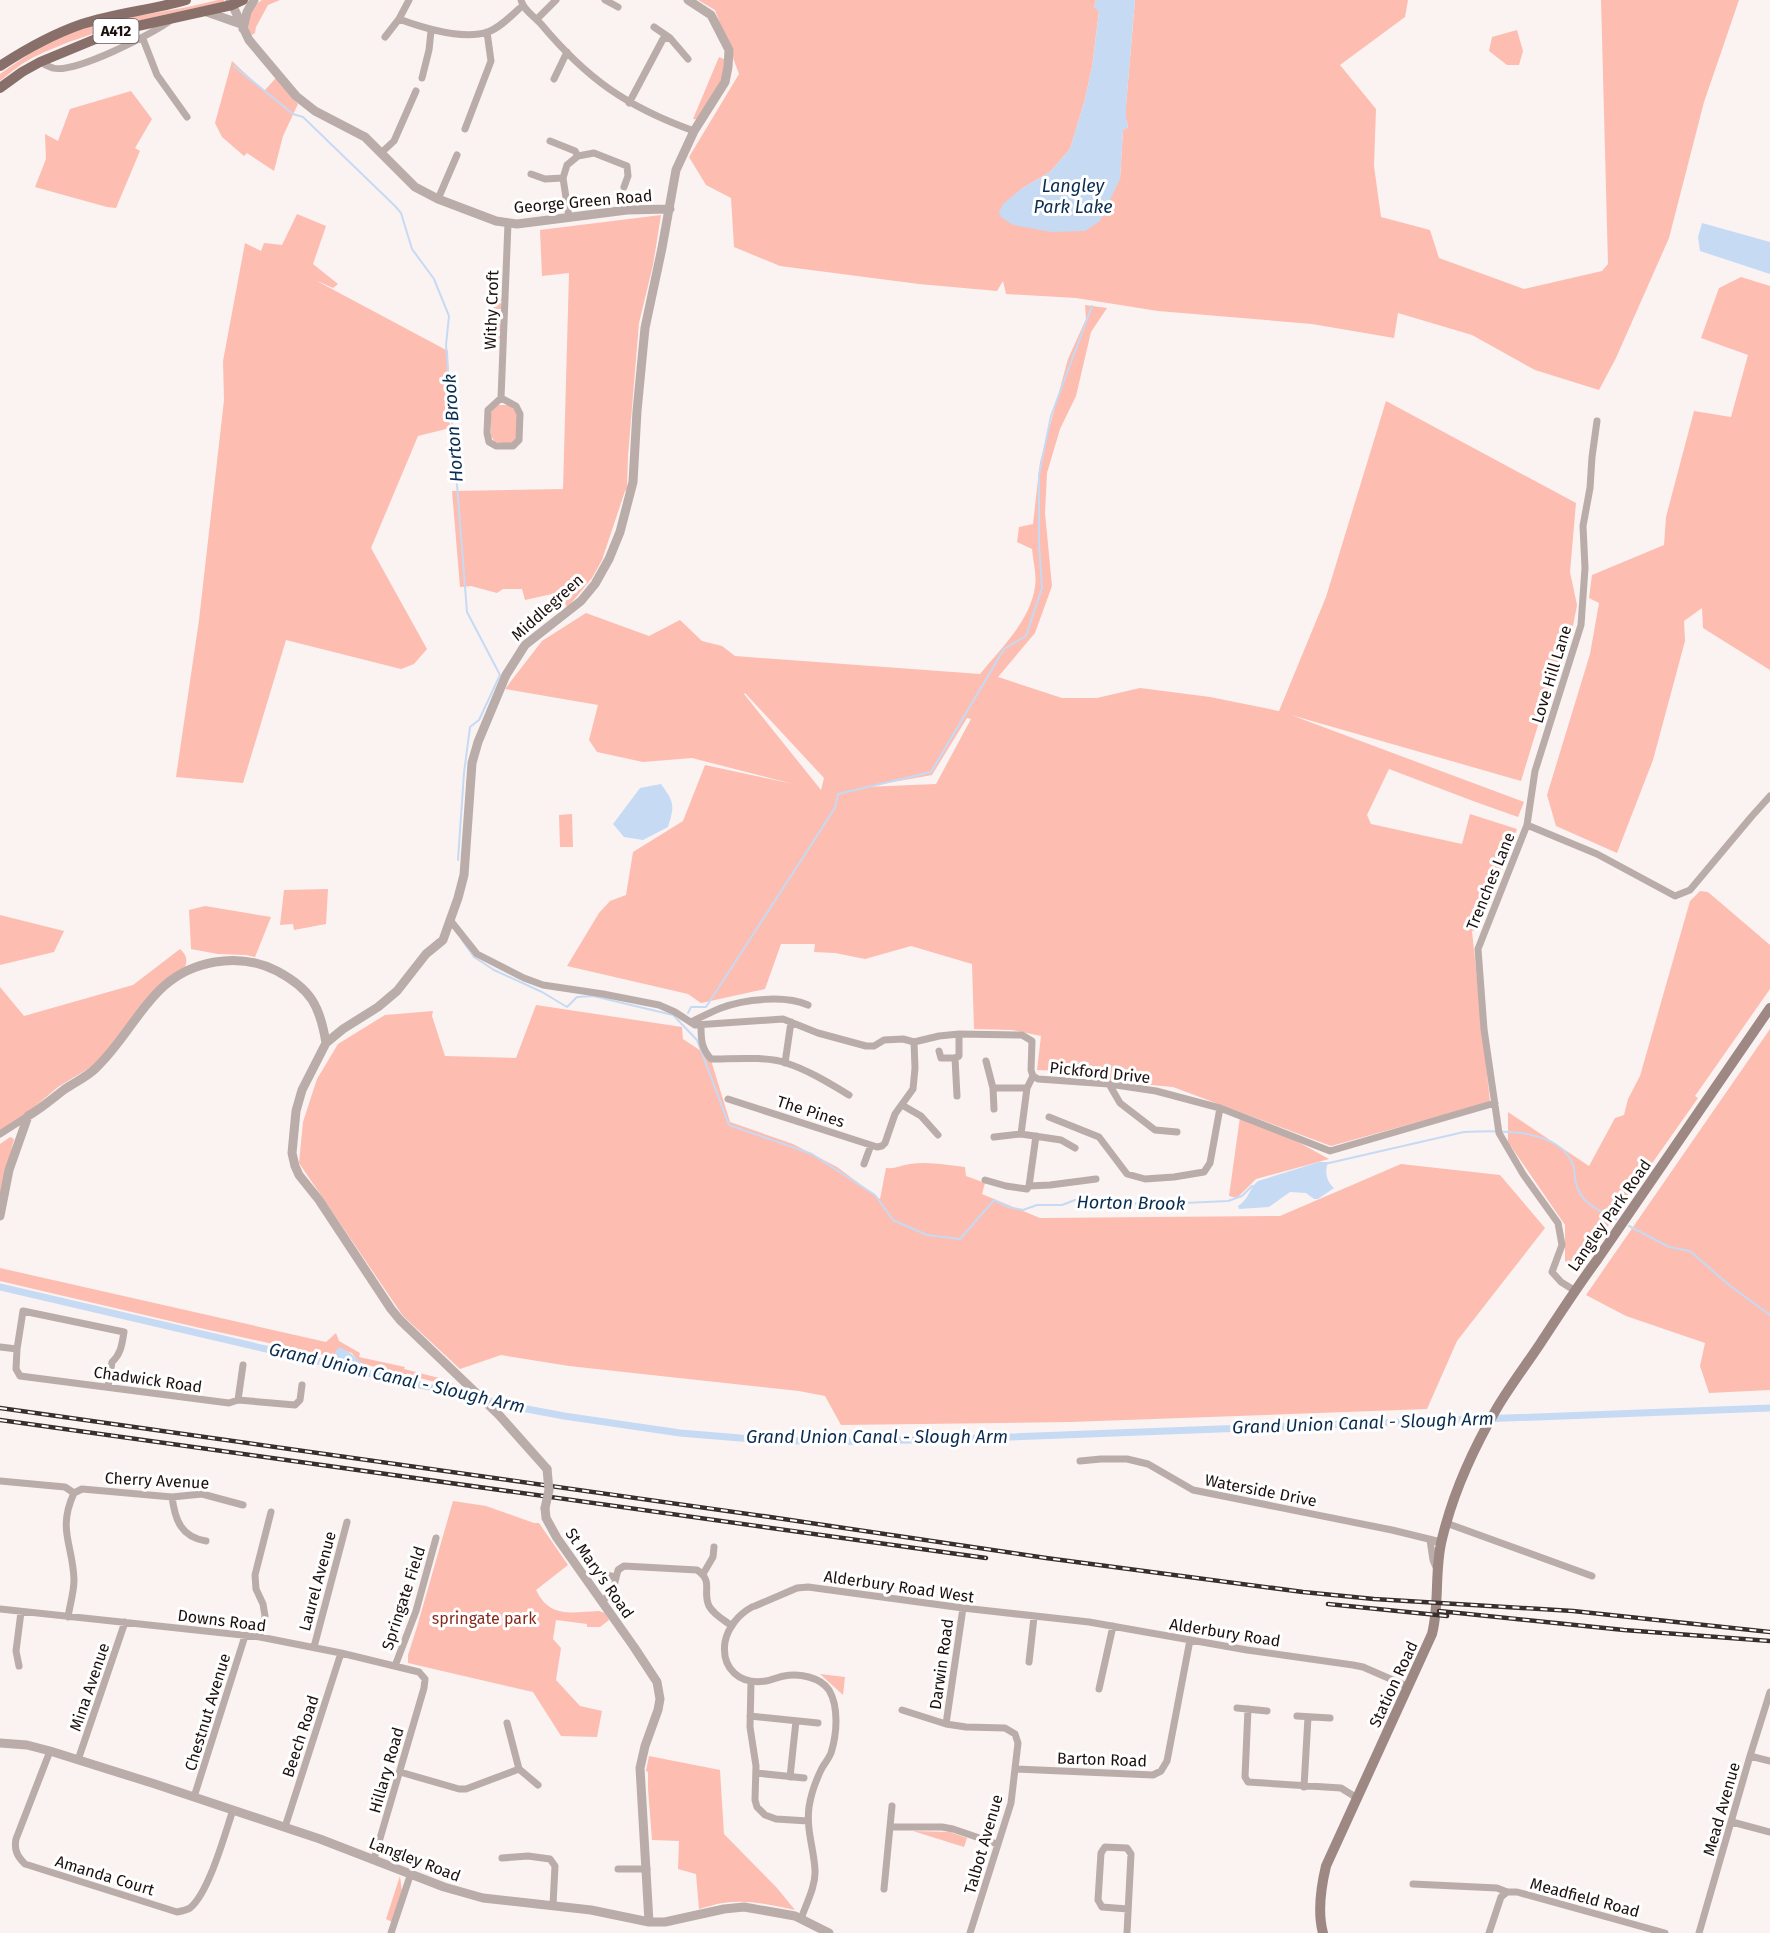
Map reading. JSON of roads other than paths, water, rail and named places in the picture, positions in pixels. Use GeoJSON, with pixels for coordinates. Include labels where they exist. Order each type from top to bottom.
{"type":"FeatureCollection","features":[{"type":"Feature","properties":{"kind":"main road","name":"A412"},"geometry":{"type":"LineString","coordinates":[[0,66],[18,53],[83,24],[186,0]]}},
{"type":"Feature","properties":{"kind":"main road","name":"A412"},"geometry":{"type":"LineString","coordinates":[[0,88],[40,62],[115,31],[173,19],[243,0]]}},
{"type":"Feature","properties":{"kind":"main road","name":"Langley Park Road"},"geometry":{"type":"LineString","coordinates":[[1480,1438],[1497,1407],[1574,1290],[1770,1008]]}},
{"type":"Feature","properties":{"kind":"main road","name":"Station Road"},"geometry":{"type":"LineString","coordinates":[[1323,1933],[1320,1896],[1331,1852],[1429,1642],[1435,1622],[1436,1541],[1446,1523],[1452,1502],[1480,1438]]}},
{"type":"Feature","properties":{"kind":"street"},"geometry":{"type":"LineString","coordinates":[[204,11],[242,26],[254,0]]}},
{"type":"Feature","properties":{"kind":"street"},"geometry":{"type":"LineString","coordinates":[[386,37],[410,0]]}},
{"type":"Feature","properties":{"kind":"street"},"geometry":{"type":"LineString","coordinates":[[537,19],[556,0]]}},
{"type":"Feature","properties":{"kind":"street"},"geometry":{"type":"LineString","coordinates":[[605,0],[618,7]]}},
{"type":"Feature","properties":{"kind":"street","name":"Middlegreen"},"geometry":{"type":"LineString","coordinates":[[326,1043],[397,991],[426,954],[443,940],[459,898],[464,875],[472,763],[478,742],[506,675],[525,645],[581,601],[595,584],[609,559],[620,531],[633,482],[645,328],[676,170],[694,131],[725,82],[729,50],[711,15],[688,0]]}},
{"type":"Feature","properties":{"kind":"street","name":"George Green Road"},"geometry":{"type":"LineString","coordinates":[[231,2],[249,40],[296,96],[315,111],[365,137],[415,187],[438,199],[496,221],[508,223],[539,222],[627,210],[670,209]]}},
{"type":"Feature","properties":{"kind":"street"},"geometry":{"type":"LineString","coordinates":[[399,20],[430,31],[477,34],[488,32],[499,26],[521,3],[590,76],[629,103],[661,119],[694,131]]}},
{"type":"Feature","properties":{"kind":"street"},"geometry":{"type":"LineString","coordinates":[[40,62],[54,69],[72,66],[143,39],[173,19]]}},
{"type":"Feature","properties":{"kind":"street"},"geometry":{"type":"LineString","coordinates":[[654,27],[670,38],[688,59]]}},
{"type":"Feature","properties":{"kind":"street"},"geometry":{"type":"LineString","coordinates":[[422,78],[430,31]]}},
{"type":"Feature","properties":{"kind":"street"},"geometry":{"type":"LineString","coordinates":[[465,129],[491,61],[488,32]]}},
{"type":"Feature","properties":{"kind":"street"},"geometry":{"type":"LineString","coordinates":[[629,103],[663,39],[670,38]]}},
{"type":"Feature","properties":{"kind":"street"},"geometry":{"type":"LineString","coordinates":[[143,39],[157,75],[188,117]]}},
{"type":"Feature","properties":{"kind":"street"},"geometry":{"type":"LineString","coordinates":[[554,79],[567,52]]}},
{"type":"Feature","properties":{"kind":"street"},"geometry":{"type":"LineString","coordinates":[[381,153],[394,141],[416,91]]}},
{"type":"Feature","properties":{"kind":"street"},"geometry":{"type":"LineString","coordinates":[[550,141],[575,151],[578,156]]}},
{"type":"Feature","properties":{"kind":"street"},"geometry":{"type":"LineString","coordinates":[[568,217],[563,178],[567,165],[578,156],[594,153],[627,166],[628,176],[624,188]]}},
{"type":"Feature","properties":{"kind":"street"},"geometry":{"type":"LineString","coordinates":[[438,199],[458,155]]}},
{"type":"Feature","properties":{"kind":"street"},"geometry":{"type":"LineString","coordinates":[[531,174],[545,179],[563,178]]}},
{"type":"Feature","properties":{"kind":"street","name":"Withy Croft"},"geometry":{"type":"LineString","coordinates":[[501,398],[516,406],[520,414],[519,440],[513,446],[496,446],[489,442],[487,433],[488,410],[501,398],[508,223]]}},
{"type":"Feature","properties":{"kind":"street","name":"Love Hill Lane"},"geometry":{"type":"LineString","coordinates":[[1527,825],[1535,771],[1581,626],[1584,568],[1583,526],[1590,488],[1597,421]]}},
{"type":"Feature","properties":{"kind":"street","name":"Trenches Lane"},"geometry":{"type":"LineString","coordinates":[[1574,1290],[1561,1282],[1552,1272],[1562,1245],[1558,1223],[1523,1174],[1499,1131],[1484,1029],[1478,949],[1527,825],[1597,854],[1675,896],[1690,890],[1770,796]]}},
{"type":"Feature","properties":{"kind":"street"},"geometry":{"type":"LineString","coordinates":[[450,920],[477,954],[525,978],[543,985],[659,1005],[696,1024],[705,1053],[711,1059],[748,1059],[785,1063],[814,1075],[849,1095]]}},
{"type":"Feature","properties":{"kind":"street"},"geometry":{"type":"LineString","coordinates":[[0,1134],[40,1110],[65,1089],[95,1069],[130,1027],[147,1002],[165,983],[203,964],[249,960],[264,964],[289,977],[313,999],[320,1013],[326,1043]]}},
{"type":"Feature","properties":{"kind":"street"},"geometry":{"type":"LineString","coordinates":[[696,1024],[721,1008],[754,1000],[800,1001],[808,1005]]}},
{"type":"Feature","properties":{"kind":"street","name":"Pickford Drive"},"geometry":{"type":"LineString","coordinates":[[696,1024],[783,1019],[818,1033],[866,1046],[874,1046],[884,1040],[914,1042],[959,1034],[1023,1035],[1032,1041],[1031,1070],[1033,1076],[1038,1080],[1108,1084],[1156,1091],[1220,1108],[1330,1151],[1495,1103]]}},
{"type":"Feature","properties":{"kind":"street"},"geometry":{"type":"LineString","coordinates":[[785,1063],[791,1022]]}},
{"type":"Feature","properties":{"kind":"street"},"geometry":{"type":"LineString","coordinates":[[957,1096],[955,1058],[960,1050],[959,1034]]}},
{"type":"Feature","properties":{"kind":"street"},"geometry":{"type":"LineString","coordinates":[[914,1042],[913,1089],[902,1105],[921,1116],[938,1135]]}},
{"type":"Feature","properties":{"kind":"street","name":"St Mary's Road"},"geometry":{"type":"LineString","coordinates":[[326,1043],[300,1096],[292,1153],[294,1166],[400,1320],[499,1415],[547,1469],[549,1490],[545,1508],[546,1518],[557,1538],[657,1682],[660,1699],[658,1710],[642,1755],[640,1768],[649,1922]]}},
{"type":"Feature","properties":{"kind":"street"},"geometry":{"type":"LineString","coordinates":[[939,1051],[941,1058],[955,1058]]}},
{"type":"Feature","properties":{"kind":"street"},"geometry":{"type":"LineString","coordinates":[[986,1061],[993,1088],[994,1109]]}},
{"type":"Feature","properties":{"kind":"street"},"geometry":{"type":"LineString","coordinates":[[1021,1134],[1027,1088],[1033,1076]]}},
{"type":"Feature","properties":{"kind":"street"},"geometry":{"type":"LineString","coordinates":[[1108,1084],[1120,1103],[1155,1130],[1177,1132]]}},
{"type":"Feature","properties":{"kind":"street"},"geometry":{"type":"LineString","coordinates":[[993,1088],[1027,1088]]}},
{"type":"Feature","properties":{"kind":"street","name":"The Pines"},"geometry":{"type":"LineString","coordinates":[[728,1099],[871,1145],[882,1146],[895,1114],[902,1105]]}},
{"type":"Feature","properties":{"kind":"street"},"geometry":{"type":"LineString","coordinates":[[1050,1117],[1099,1137],[1127,1174],[1145,1179],[1204,1172],[1210,1164],[1220,1108]]}},
{"type":"Feature","properties":{"kind":"street"},"geometry":{"type":"LineString","coordinates":[[0,1216],[9,1170],[28,1116]]}},
{"type":"Feature","properties":{"kind":"street"},"geometry":{"type":"LineString","coordinates":[[994,1137],[1021,1134],[1036,1136],[1061,1140],[1075,1148]]}},
{"type":"Feature","properties":{"kind":"street"},"geometry":{"type":"LineString","coordinates":[[985,1180],[1027,1189],[1036,1136]]}},
{"type":"Feature","properties":{"kind":"street"},"geometry":{"type":"LineString","coordinates":[[864,1164],[871,1145]]}},
{"type":"Feature","properties":{"kind":"street"},"geometry":{"type":"LineString","coordinates":[[1029,1185],[1050,1185],[1096,1179]]}},
{"type":"Feature","properties":{"kind":"street"},"geometry":{"type":"LineString","coordinates":[[0,1347],[17,1349],[23,1311],[124,1332],[121,1350],[112,1362],[108,1387]]}},
{"type":"Feature","properties":{"kind":"street","name":"Chadwick Road"},"geometry":{"type":"LineString","coordinates":[[17,1349],[16,1370],[20,1376],[229,1403],[238,1400],[295,1405],[300,1400],[302,1385]]}},
{"type":"Feature","properties":{"kind":"street"},"geometry":{"type":"LineString","coordinates":[[238,1400],[243,1365]]}},
{"type":"Feature","properties":{"kind":"street","name":"Waterside Drive"},"geometry":{"type":"LineString","coordinates":[[1080,1461],[1127,1459],[1148,1464],[1193,1490],[1436,1541]]}},
{"type":"Feature","properties":{"kind":"street","name":"Cherry Avenue"},"geometry":{"type":"LineString","coordinates":[[0,1481],[65,1488],[74,1493],[82,1489],[172,1497],[202,1494],[243,1504]]}},
{"type":"Feature","properties":{"kind":"street"},"geometry":{"type":"LineString","coordinates":[[68,1617],[74,1578],[65,1524],[74,1493]]}},
{"type":"Feature","properties":{"kind":"street"},"geometry":{"type":"LineString","coordinates":[[172,1497],[174,1509],[184,1531],[195,1539],[206,1541]]}},
{"type":"Feature","properties":{"kind":"street"},"geometry":{"type":"LineString","coordinates":[[260,1637],[265,1616],[263,1604],[256,1589],[255,1575],[271,1512]]}},
{"type":"Feature","properties":{"kind":"street","name":"Laurel Avenue"},"geometry":{"type":"LineString","coordinates":[[314,1647],[347,1522]]}},
{"type":"Feature","properties":{"kind":"street"},"geometry":{"type":"LineString","coordinates":[[1446,1523],[1592,1576]]}},
{"type":"Feature","properties":{"kind":"street","name":"Springate Field"},"geometry":{"type":"LineString","coordinates":[[395,1666],[416,1611],[436,1538]]}},
{"type":"Feature","properties":{"kind":"street"},"geometry":{"type":"LineString","coordinates":[[704,1574],[713,1557],[714,1547]]}},
{"type":"Feature","properties":{"kind":"street"},"geometry":{"type":"LineString","coordinates":[[602,1602],[613,1590],[618,1570],[624,1566],[697,1570],[704,1574],[708,1583],[708,1603],[718,1616],[732,1626],[726,1638],[725,1660],[730,1670],[751,1682],[767,1681],[784,1675],[803,1676],[822,1682],[830,1692],[836,1707],[835,1730],[831,1753],[813,1788],[809,1806],[808,1837],[815,1871],[814,1881],[801,1918]]}},
{"type":"Feature","properties":{"kind":"street"},"geometry":{"type":"LineString","coordinates":[[598,1573],[615,1577]]}},
{"type":"Feature","properties":{"kind":"street","name":"Alderbury Road West"},"geometry":{"type":"LineString","coordinates":[[732,1626],[743,1612],[753,1606],[797,1588],[808,1587],[1034,1617]]}},
{"type":"Feature","properties":{"kind":"street","name":"Darwin Road"},"geometry":{"type":"LineString","coordinates":[[946,1724],[963,1608]]}},
{"type":"Feature","properties":{"kind":"street","name":"Downs Road"},"geometry":{"type":"LineString","coordinates":[[0,1609],[260,1637],[314,1647],[419,1672],[425,1678],[424,1688]]}},
{"type":"Feature","properties":{"kind":"street"},"geometry":{"type":"LineString","coordinates":[[19,1666],[16,1652],[21,1612]]}},
{"type":"Feature","properties":{"kind":"street"},"geometry":{"type":"LineString","coordinates":[[1029,1662],[1034,1617]]}},
{"type":"Feature","properties":{"kind":"street","name":"Alderbury Road"},"geometry":{"type":"LineString","coordinates":[[1034,1617],[1089,1622],[1353,1665],[1409,1687]]}},
{"type":"Feature","properties":{"kind":"street","name":"Mina Avenue"},"geometry":{"type":"LineString","coordinates":[[78,1760],[125,1622]]}},
{"type":"Feature","properties":{"kind":"street"},"geometry":{"type":"LineString","coordinates":[[1098,1689],[1113,1626]]}},
{"type":"Feature","properties":{"kind":"street","name":"Chestnut Avenue"},"geometry":{"type":"LineString","coordinates":[[195,1797],[245,1636]]}},
{"type":"Feature","properties":{"kind":"street","name":"Barton Road"},"geometry":{"type":"LineString","coordinates":[[1015,1769],[1153,1775],[1161,1771],[1167,1761],[1190,1640]]}},
{"type":"Feature","properties":{"kind":"street","name":"Beech Road"},"geometry":{"type":"LineString","coordinates":[[285,1827],[341,1653]]}},
{"type":"Feature","properties":{"kind":"street"},"geometry":{"type":"LineString","coordinates":[[751,1682],[750,1716],[756,1773],[755,1800],[765,1815],[776,1819],[808,1821]]}},
{"type":"Feature","properties":{"kind":"street","name":"Hillary Road"},"geometry":{"type":"LineString","coordinates":[[374,1859],[424,1688]]}},
{"type":"Feature","properties":{"kind":"street","name":"Mead Avenue"},"geometry":{"type":"LineString","coordinates":[[1699,1933],[1770,1692]]}},
{"type":"Feature","properties":{"kind":"street"},"geometry":{"type":"LineString","coordinates":[[1237,1708],[1267,1711]]}},
{"type":"Feature","properties":{"kind":"street"},"geometry":{"type":"LineString","coordinates":[[1248,1709],[1245,1777],[1248,1782],[1341,1788],[1357,1798]]}},
{"type":"Feature","properties":{"kind":"street","name":"Talbot Avenue"},"geometry":{"type":"LineString","coordinates":[[902,1710],[946,1724],[1005,1728],[1014,1734],[1018,1743],[1011,1803],[970,1933]]}},
{"type":"Feature","properties":{"kind":"street"},"geometry":{"type":"LineString","coordinates":[[750,1716],[818,1723]]}},
{"type":"Feature","properties":{"kind":"street"},"geometry":{"type":"LineString","coordinates":[[1297,1716],[1330,1718]]}},
{"type":"Feature","properties":{"kind":"street"},"geometry":{"type":"LineString","coordinates":[[1304,1787],[1308,1717]]}},
{"type":"Feature","properties":{"kind":"street"},"geometry":{"type":"LineString","coordinates":[[790,1777],[796,1721]]}},
{"type":"Feature","properties":{"kind":"street"},"geometry":{"type":"LineString","coordinates":[[507,1723],[519,1769],[538,1785]]}},
{"type":"Feature","properties":{"kind":"street","name":"Langley Road"},"geometry":{"type":"LineString","coordinates":[[0,1743],[27,1745],[50,1751],[195,1797],[374,1859],[444,1887],[483,1898],[591,1910],[649,1922],[665,1922],[744,1907],[801,1918],[829,1933]]}},
{"type":"Feature","properties":{"kind":"street","name":"Amanda Court"},"geometry":{"type":"LineString","coordinates":[[50,1751],[16,1839],[17,1856],[25,1864],[177,1912],[189,1909],[197,1901],[210,1875],[233,1810]]}},
{"type":"Feature","properties":{"kind":"street"},"geometry":{"type":"LineString","coordinates":[[1750,1756],[1770,1761]]}},
{"type":"Feature","properties":{"kind":"street"},"geometry":{"type":"LineString","coordinates":[[400,1772],[459,1790],[519,1769]]}},
{"type":"Feature","properties":{"kind":"street"},"geometry":{"type":"LineString","coordinates":[[756,1773],[804,1778]]}},
{"type":"Feature","properties":{"kind":"street"},"geometry":{"type":"LineString","coordinates":[[884,1889],[892,1806]]}},
{"type":"Feature","properties":{"kind":"street"},"geometry":{"type":"LineString","coordinates":[[1732,1822],[1770,1832]]}},
{"type":"Feature","properties":{"kind":"street"},"geometry":{"type":"LineString","coordinates":[[890,1827],[942,1827],[998,1844]]}},
{"type":"Feature","properties":{"kind":"street"},"geometry":{"type":"LineString","coordinates":[[1127,1933],[1131,1854],[1127,1848],[1105,1847],[1101,1853],[1098,1900],[1102,1907],[1128,1909]]}},
{"type":"Feature","properties":{"kind":"street"},"geometry":{"type":"LineString","coordinates":[[502,1858],[528,1856],[550,1859],[555,1866],[553,1905]]}},
{"type":"Feature","properties":{"kind":"street"},"geometry":{"type":"LineString","coordinates":[[618,1869],[647,1869]]}},
{"type":"Feature","properties":{"kind":"street"},"geometry":{"type":"LineString","coordinates":[[391,1933],[411,1873]]}},
{"type":"Feature","properties":{"kind":"street"},"geometry":{"type":"LineString","coordinates":[[1413,1884],[1497,1888],[1507,1892]]}},
{"type":"Feature","properties":{"kind":"street","name":"Meadfield Road"},"geometry":{"type":"LineString","coordinates":[[1489,1933],[1501,1897],[1507,1892],[1517,1892],[1665,1933]]}},
{"type":"Feature","properties":{"kind":"water","name":"Langley Park Lake"},"geometry":{"type":"Polygon","coordinates":[[[1096,0],[1135,0],[1126,105],[1128,127],[1123,130],[1120,179],[1100,221],[1085,231],[1051,232],[1013,225],[1001,217],[999,212],[1003,204],[1021,189],[1050,172],[1070,149],[1092,67],[1099,12],[1094,7],[1096,0]]]}},
{"type":"Feature","properties":{"kind":"water"},"geometry":{"type":"Polygon","coordinates":[[[1702,223],[1770,242],[1770,274],[1700,251],[1698,237],[1702,223]]]}},
{"type":"Feature","properties":{"kind":"water"},"geometry":{"type":"Polygon","coordinates":[[[661,784],[672,804],[668,827],[643,840],[624,837],[613,824],[640,788],[661,784]]]}},
{"type":"Feature","properties":{"kind":"water"},"geometry":{"type":"Polygon","coordinates":[[[1319,1162],[1332,1162],[1327,1165],[1326,1175],[1334,1188],[1318,1199],[1306,1193],[1290,1192],[1269,1207],[1239,1209],[1238,1206],[1258,1181],[1319,1162]]]}},
{"type":"Feature","properties":{"kind":"water"},"geometry":{"type":"Polygon","coordinates":[[[339,1347],[349,1352],[374,1373],[323,1362],[333,1357],[339,1347]]]}},
{"type":"Feature","properties":{"kind":"waterway","name":"Horton Brook"},"geometry":{"type":"LineString","coordinates":[[234,66],[293,114],[303,117],[395,206],[401,213],[412,249],[434,279],[449,316],[446,345],[467,612],[500,675],[479,720],[470,727],[464,773],[458,860]]}},
{"type":"Feature","properties":{"kind":"waterway"},"geometry":{"type":"LineString","coordinates":[[688,1013],[691,1007],[706,1007],[835,808],[838,794],[931,772],[1004,649],[1026,636],[1042,588],[1039,544],[1039,475],[1051,416],[1092,306]]}},
{"type":"Feature","properties":{"kind":"waterway","name":"Horton Brook"},"geometry":{"type":"LineString","coordinates":[[462,940],[474,957],[494,970],[542,992],[567,1007],[577,997],[593,996],[673,1015],[697,1040],[729,1125],[812,1154],[875,1195],[893,1220],[927,1235],[960,1239],[994,1200],[1008,1207],[1023,1210],[1037,1205],[1062,1205],[1075,1200],[1124,1205],[1139,1203],[1144,1206],[1160,1207],[1184,1203],[1228,1201],[1242,1196],[1252,1186],[1254,1187]]}},
{"type":"Feature","properties":{"kind":"waterway","name":"Horton Brook"},"geometry":{"type":"LineString","coordinates":[[1329,1163],[1464,1132],[1493,1131],[1526,1134],[1555,1144],[1566,1153],[1573,1165],[1578,1190],[1582,1196],[1592,1206],[1616,1219]]}},
{"type":"Feature","properties":{"kind":"waterway","name":"Horton Brook"},"geometry":{"type":"LineString","coordinates":[[1629,1226],[1669,1247],[1690,1251],[1729,1285],[1770,1315]]}},
{"type":"Feature","properties":{"kind":"waterway","name":"Grand Union Canal - Slough Arm"},"geometry":{"type":"LineString","coordinates":[[0,1287],[506,1405],[680,1433],[740,1438],[820,1442],[957,1439],[1770,1408]]}},
{"type":"Feature","properties":{"kind":"railway"},"geometry":{"type":"LineString","coordinates":[[0,1408],[1046,1558],[1303,1592],[1374,1599],[1573,1611],[1770,1632]]}},
{"type":"Feature","properties":{"kind":"railway"},"geometry":{"type":"LineString","coordinates":[[0,1420],[986,1558]]}},
{"type":"Feature","properties":{"kind":"railway"},"geometry":{"type":"LineString","coordinates":[[1328,1604],[1447,1616]]}},
{"type":"Feature","properties":{"kind":"railway"},"geometry":{"type":"LineString","coordinates":[[1439,1611],[1624,1630],[1770,1641]]}},
{"type":"Feature","properties":{"kind":"park label","name":"springate park"},"geometry":{"type":"Point","coordinates":[484,1618]}}]}
